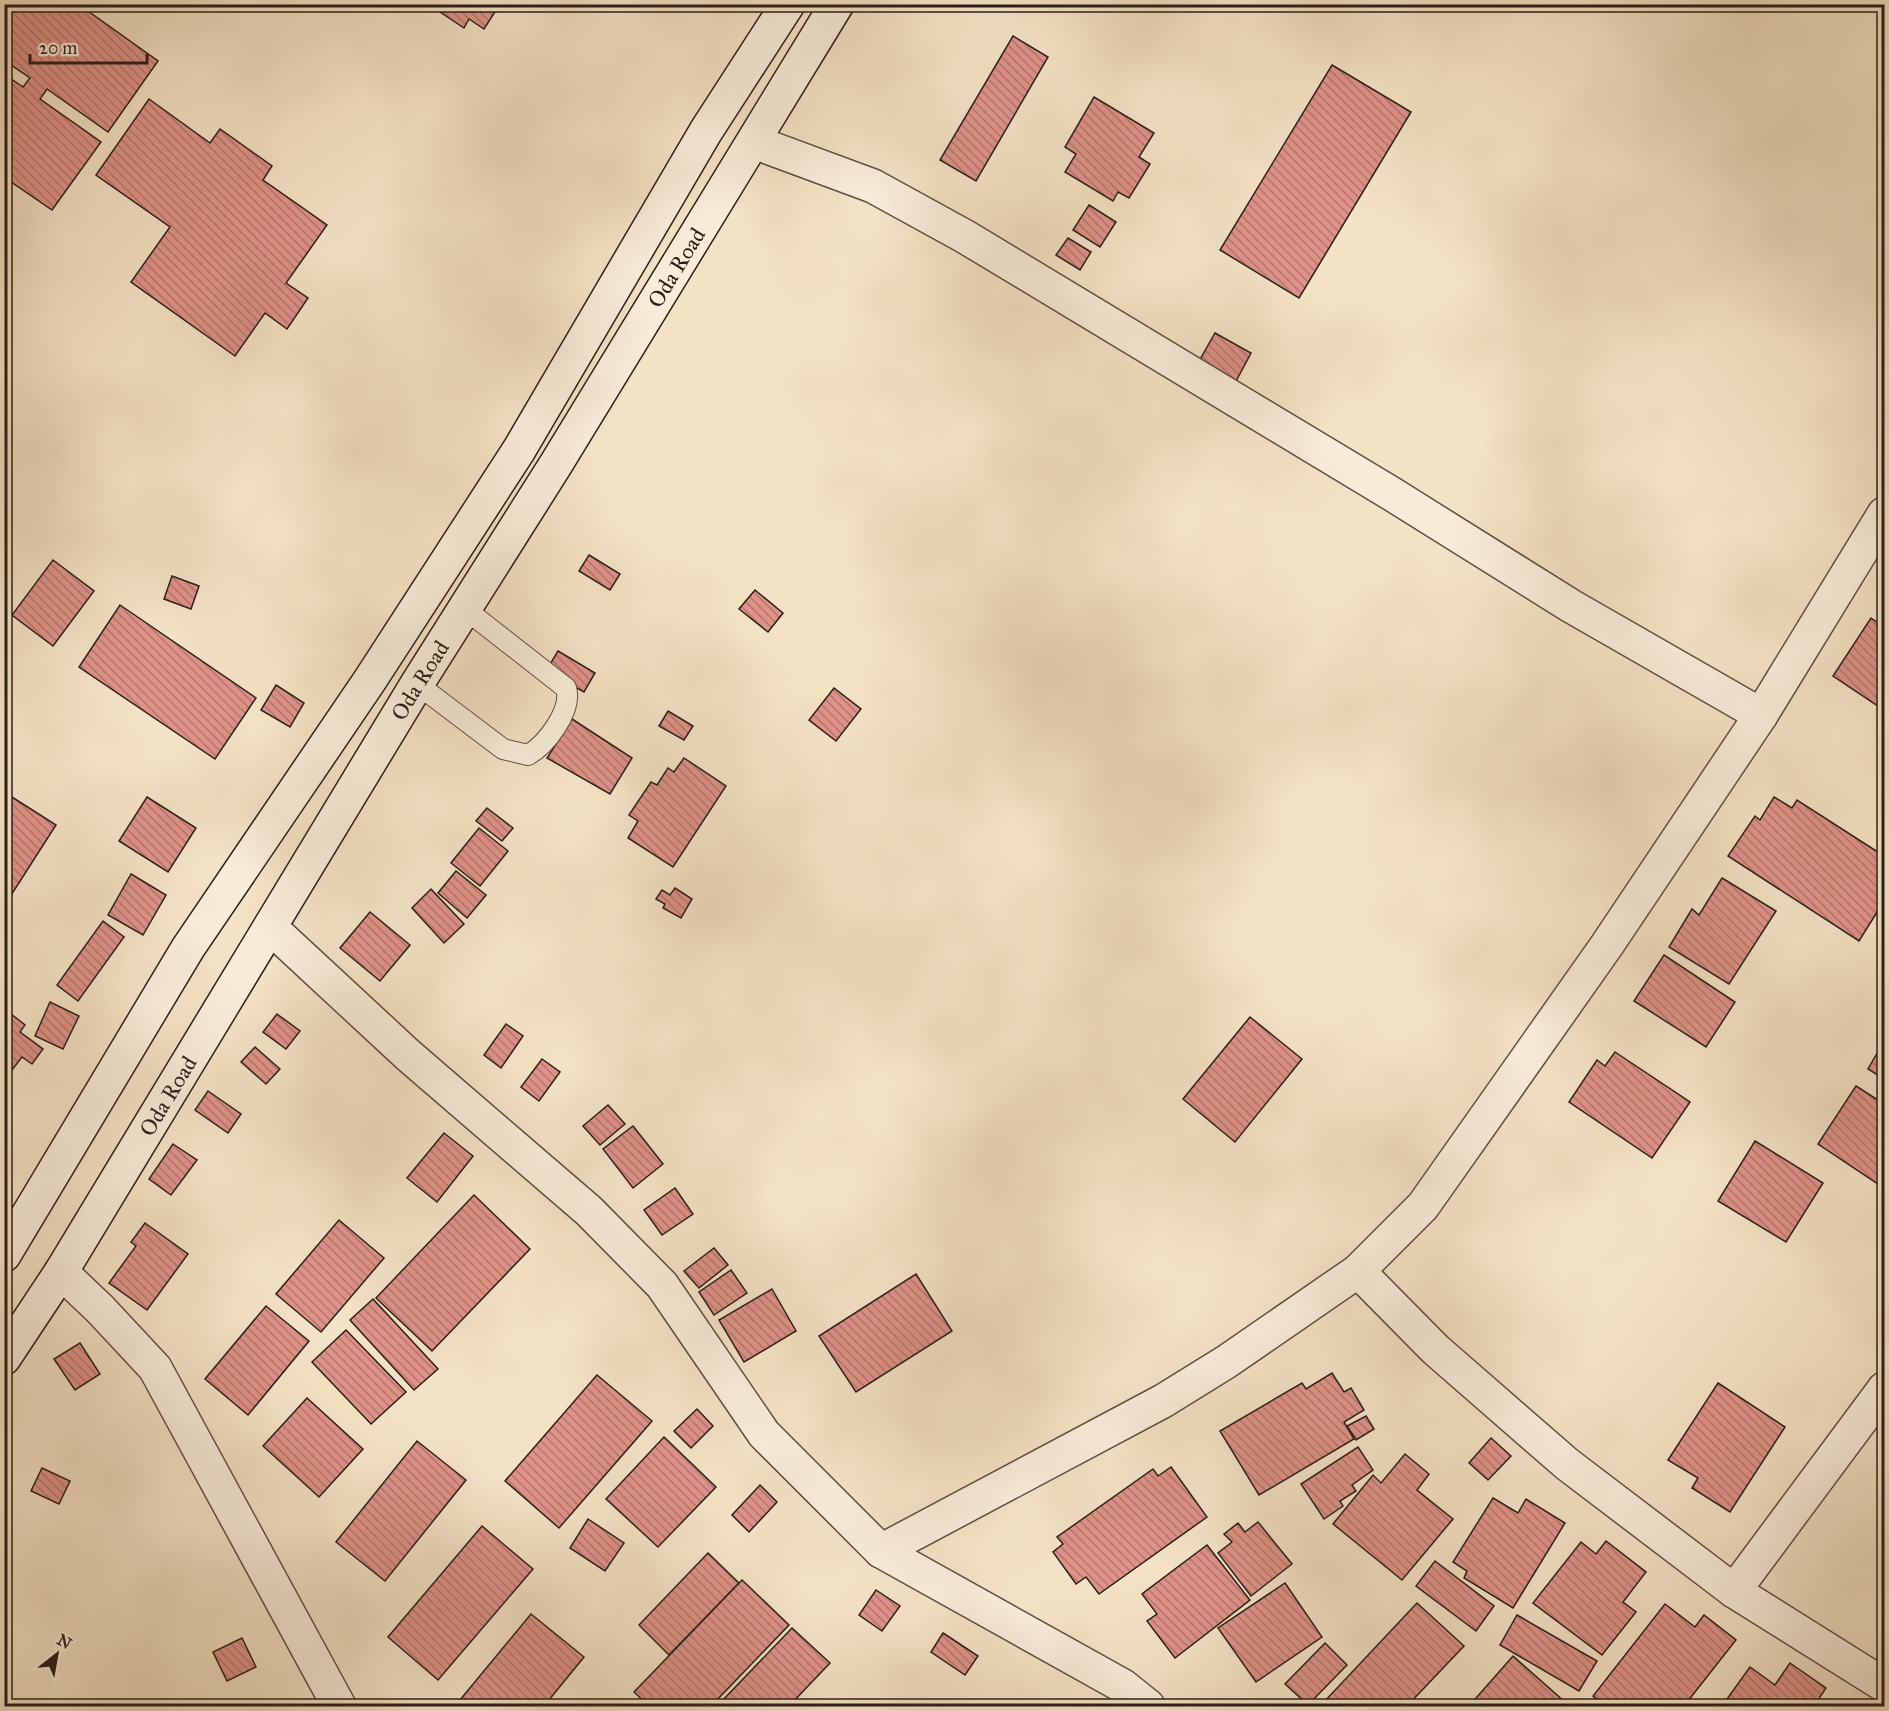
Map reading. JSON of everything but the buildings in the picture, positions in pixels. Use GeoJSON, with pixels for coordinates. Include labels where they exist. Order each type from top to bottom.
{"type":"FeatureCollection","features":[{"type":"Feature","properties":{"kind":"street","name":"Oda Road"},"geometry":{"type":"LineString","coordinates":[[7,1244],[189,948],[363,689],[519,450],[706,131],[788,4]]}},
{"type":"Feature","properties":{"kind":"street","name":"Oda Road"},"geometry":{"type":"LineString","coordinates":[[4,1358],[61,1272],[417,684],[754,142],[837,4]]}},
{"type":"Feature","properties":{"kind":"street"},"geometry":{"type":"LineString","coordinates":[[754,142],[873,186],[964,236],[1392,494],[1571,606],[1761,715]]}},
{"type":"Feature","properties":{"kind":"street"},"geometry":{"type":"LineString","coordinates":[[881,1551],[1164,1401],[1226,1362],[1359,1270],[1423,1206],[1607,945],[1761,715],[1884,514]]}},
{"type":"Feature","properties":{"kind":"street"},"geometry":{"type":"LineString","coordinates":[[270,927],[408,1055],[589,1211],[662,1285],[764,1434],[881,1551],[1123,1686],[1148,1707]]}},
{"type":"Feature","properties":{"kind":"street"},"geometry":{"type":"LineString","coordinates":[[1359,1270],[1435,1349],[1567,1464],[1734,1591],[1884,1685]]}},
{"type":"Feature","properties":{"kind":"street"},"geometry":{"type":"LineString","coordinates":[[61,1272],[100,1309],[155,1368],[339,1707]]}},
{"type":"Feature","properties":{"kind":"street"},"geometry":{"type":"LineString","coordinates":[[1734,1591],[1884,1389]]}},
{"type":"Feature","properties":{"kind":"lane"},"geometry":{"type":"LineString","coordinates":[[417,684],[503,749],[528,755],[545,742],[567,701],[566,688],[465,609]]}}]}
